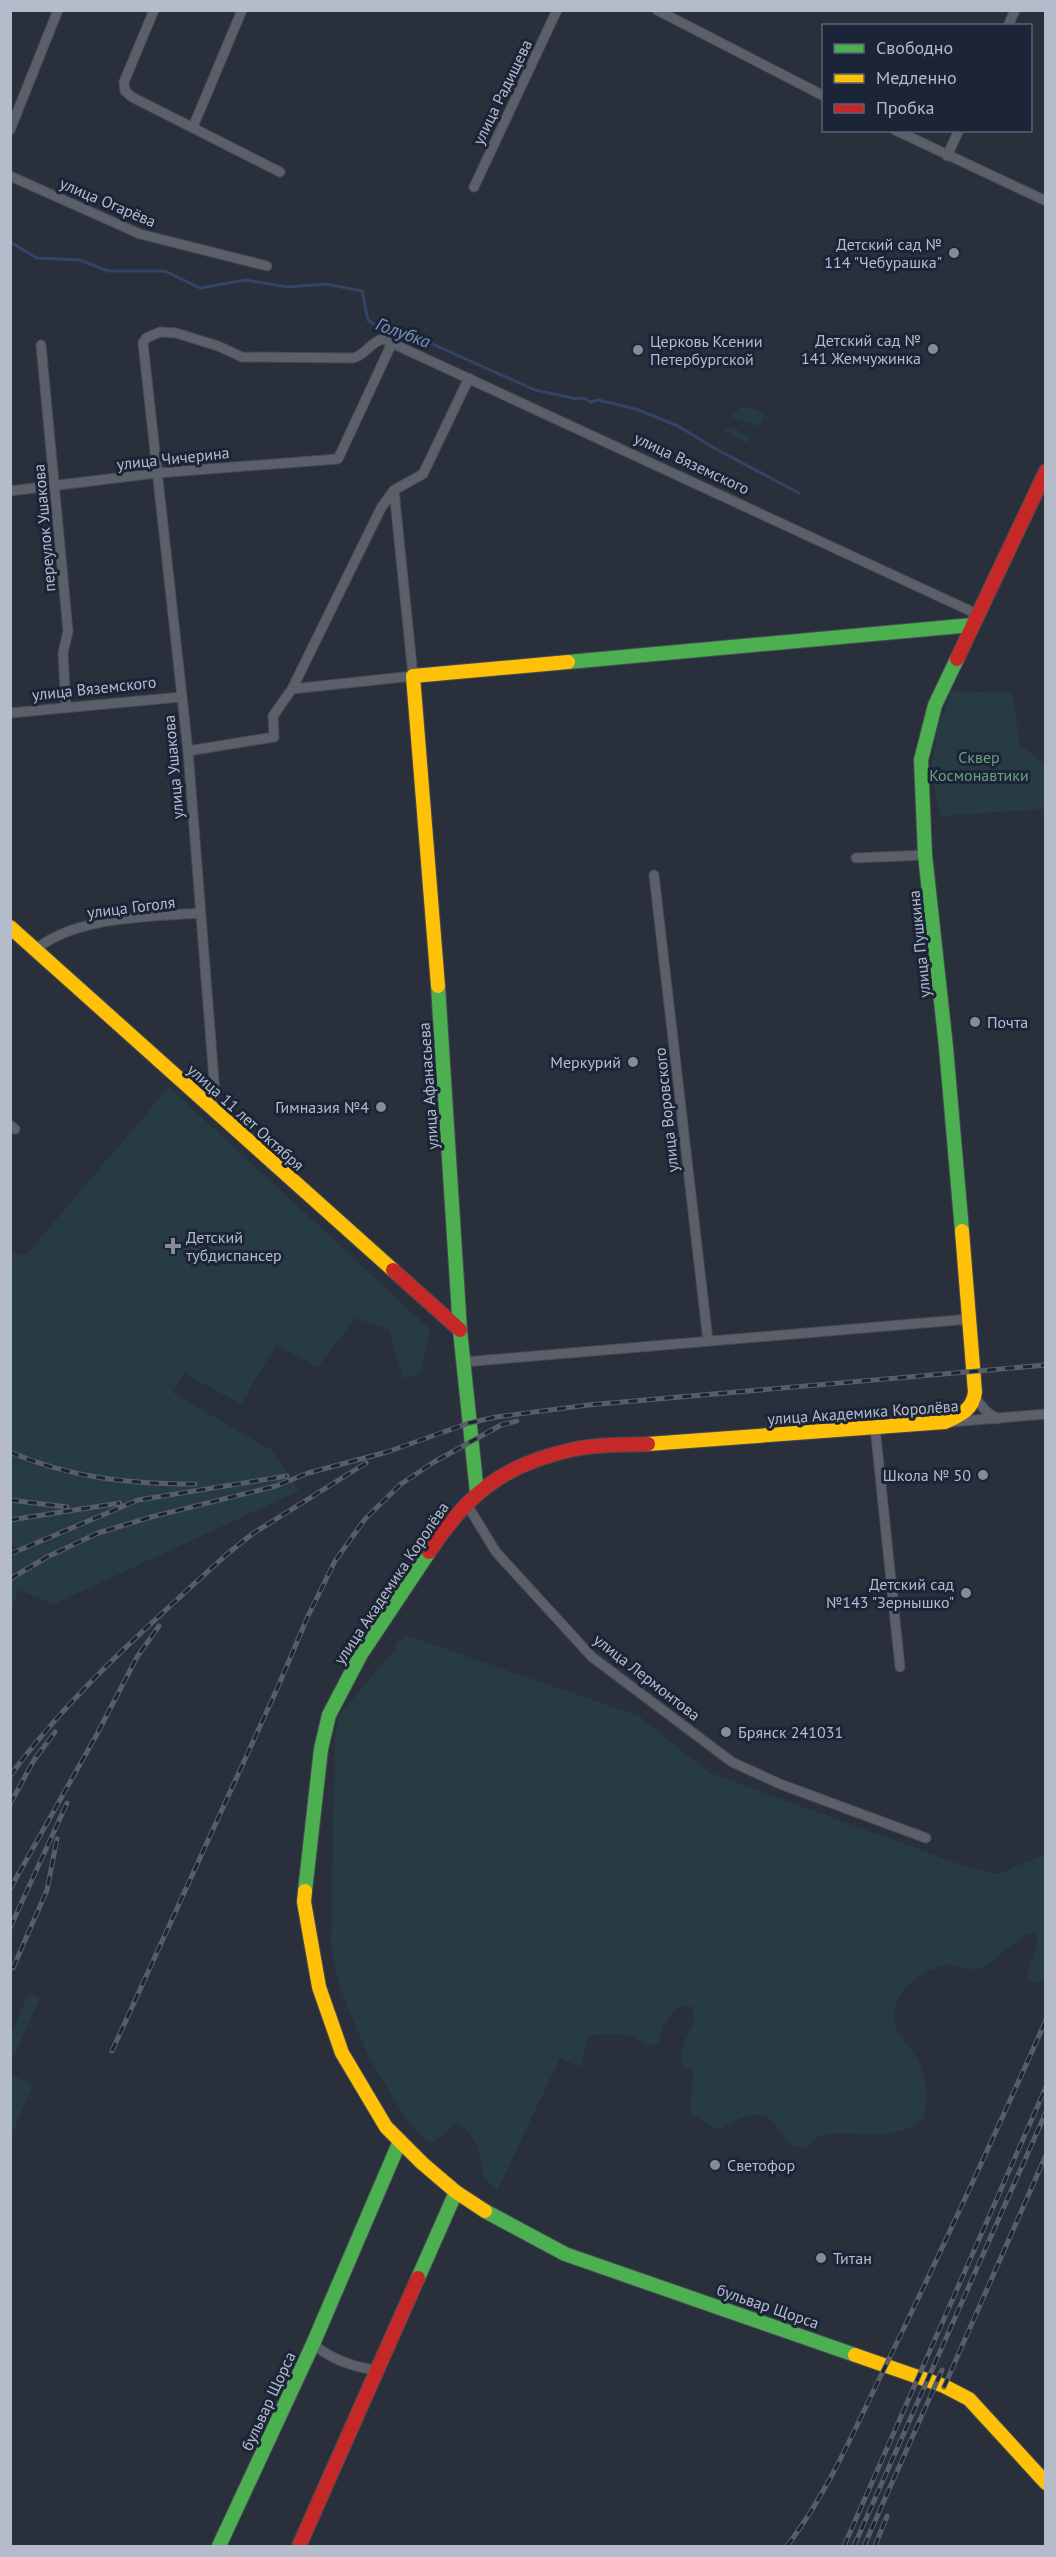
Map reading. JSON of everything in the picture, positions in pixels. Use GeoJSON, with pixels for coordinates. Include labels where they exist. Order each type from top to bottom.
{"type":"FeatureCollection","features":[{"type":"Feature","properties":{"kind":"main road","name":"улица Пушкина"},"geometry":{"type":"LineString","coordinates":[[975,1398],[946,1047],[926,855],[921,760],[935,705],[1046,471]]}},
{"type":"Feature","properties":{"kind":"main road"},"geometry":{"type":"LineString","coordinates":[[413,676],[975,620]]}},
{"type":"Feature","properties":{"kind":"main road","name":"улица Афанасьева"},"geometry":{"type":"LineString","coordinates":[[413,676],[432,894],[460,1330],[477,1493]]}},
{"type":"Feature","properties":{"kind":"main road","name":"улица 11 лет Октября"},"geometry":{"type":"LineString","coordinates":[[10,927],[460,1330]]}},
{"type":"Feature","properties":{"kind":"main road"},"geometry":{"type":"LineString","coordinates":[[945,1422],[969,1411],[975,1398]]}},
{"type":"Feature","properties":{"kind":"main road","name":"улица Академика Королёва"},"geometry":{"type":"LineString","coordinates":[[400,2141],[386,2127],[347,2063],[319,1987],[304,1902],[321,1749],[330,1715],[341,1688],[361,1654],[446,1527],[466,1503],[504,1474],[534,1461],[576,1449],[945,1422]]}},
{"type":"Feature","properties":{"kind":"main road","name":"бульвар Щорса"},"geometry":{"type":"LineString","coordinates":[[219,2547],[285,2400],[313,2344],[400,2141],[456,2192],[498,2220],[565,2254],[944,2386],[969,2399],[1046,2483]]}},
{"type":"Feature","properties":{"kind":"main road"},"geometry":{"type":"LineString","coordinates":[[299,2547],[456,2192]]}},
{"type":"Feature","properties":{"kind":"street"},"geometry":{"type":"LineString","coordinates":[[10,130],[58,10]]}},
{"type":"Feature","properties":{"kind":"street"},"geometry":{"type":"LineString","coordinates":[[154,10],[124,82],[125,91],[132,97],[280,172]]}},
{"type":"Feature","properties":{"kind":"street"},"geometry":{"type":"LineString","coordinates":[[193,127],[243,10]]}},
{"type":"Feature","properties":{"kind":"street","name":"улица Радищева"},"geometry":{"type":"LineString","coordinates":[[474,186],[557,10]]}},
{"type":"Feature","properties":{"kind":"street"},"geometry":{"type":"LineString","coordinates":[[657,10],[822,95]]}},
{"type":"Feature","properties":{"kind":"street"},"geometry":{"type":"LineString","coordinates":[[1009,24],[1015,10]]}},
{"type":"Feature","properties":{"kind":"street"},"geometry":{"type":"LineString","coordinates":[[899,132],[1046,201]]}},
{"type":"Feature","properties":{"kind":"street"},"geometry":{"type":"LineString","coordinates":[[947,156],[958,132]]}},
{"type":"Feature","properties":{"kind":"street","name":"улица Огарёва"},"geometry":{"type":"LineString","coordinates":[[10,176],[140,234],[267,266]]}},
{"type":"Feature","properties":{"kind":"street","name":"улица Ушакова"},"geometry":{"type":"LineString","coordinates":[[208,1105],[215,1093],[188,751],[143,343],[146,338],[160,332],[176,333],[218,346],[242,357],[353,358],[362,356],[377,340],[383,339],[392,343]]}},
{"type":"Feature","properties":{"kind":"street","name":"улица Вяземского"},"geometry":{"type":"LineString","coordinates":[[392,343],[975,620]]}},
{"type":"Feature","properties":{"kind":"street","name":"улица Чичерина"},"geometry":{"type":"LineString","coordinates":[[10,491],[157,473],[338,459],[392,343]]}},
{"type":"Feature","properties":{"kind":"street","name":"переулок Ушакова"},"geometry":{"type":"LineString","coordinates":[[41,345],[68,631],[63,653],[66,708]]}},
{"type":"Feature","properties":{"kind":"street"},"geometry":{"type":"LineString","coordinates":[[188,751],[274,737],[273,716],[292,689],[381,508],[394,490],[423,474],[469,378]]}},
{"type":"Feature","properties":{"kind":"street"},"geometry":{"type":"LineString","coordinates":[[292,689],[413,676],[394,490]]}},
{"type":"Feature","properties":{"kind":"street","name":"улица Вяземского"},"geometry":{"type":"LineString","coordinates":[[10,713],[181,697]]}},
{"type":"Feature","properties":{"kind":"street"},"geometry":{"type":"LineString","coordinates":[[856,858],[926,855]]}},
{"type":"Feature","properties":{"kind":"street","name":"улица Воровского"},"geometry":{"type":"LineString","coordinates":[[654,875],[708,1341]]}},
{"type":"Feature","properties":{"kind":"street","name":"улица Гоголя"},"geometry":{"type":"LineString","coordinates":[[36,950],[50,938],[69,931],[126,919],[200,914]]}},
{"type":"Feature","properties":{"kind":"street"},"geometry":{"type":"LineString","coordinates":[[464,1362],[970,1319]]}},
{"type":"Feature","properties":{"kind":"street"},"geometry":{"type":"LineString","coordinates":[[975,1398],[986,1411],[997,1419]]}},
{"type":"Feature","properties":{"kind":"street","name":"улица Академика Королёва"},"geometry":{"type":"LineString","coordinates":[[945,1422],[1046,1414]]}},
{"type":"Feature","properties":{"kind":"street"},"geometry":{"type":"LineString","coordinates":[[875,1427],[900,1667]]}},
{"type":"Feature","properties":{"kind":"street","name":"улица Лермонтова"},"geometry":{"type":"LineString","coordinates":[[466,1503],[496,1552],[592,1657],[732,1762],[780,1784],[926,1838]]}},
{"type":"Feature","properties":{"kind":"street"},"geometry":{"type":"LineString","coordinates":[[313,2344],[326,2355],[360,2368],[376,2370]]}},
{"type":"Feature","properties":{"kind":"green space"},"geometry":{"type":"Polygon","coordinates":[[[740,407],[756,410],[765,416],[759,426],[731,417],[740,407]]]}},
{"type":"Feature","properties":{"kind":"green space"},"geometry":{"type":"Polygon","coordinates":[[[730,426],[750,437],[746,443],[724,432],[730,426]]]}},
{"type":"Feature","properties":{"kind":"green space","name":"Сквер Космонавтики"},"geometry":{"type":"Polygon","coordinates":[[[951,691],[1012,693],[1020,745],[1045,764],[1045,809],[940,816],[931,769],[938,726],[951,691]]]}},
{"type":"Feature","properties":{"kind":"green space"},"geometry":{"type":"Polygon","coordinates":[[[169,1087],[430,1329],[421,1373],[403,1378],[389,1330],[355,1318],[318,1367],[276,1345],[241,1404],[184,1373],[173,1393],[273,1451],[299,1491],[54,1604],[19,1590],[11,1609],[11,1561],[17,1547],[10,1544],[11,1253],[26,1255],[169,1087]]]}},
{"type":"Feature","properties":{"kind":"green space"},"geometry":{"type":"Polygon","coordinates":[[[408,1636],[639,1716],[710,1773],[964,1866],[1000,1873],[1045,1854],[1045,1981],[1033,1982],[1028,1979],[1038,1937],[1033,1933],[1019,1939],[994,1960],[980,1968],[944,1965],[916,1978],[904,1990],[895,2006],[894,2022],[922,2071],[926,2091],[923,2118],[908,2128],[894,2133],[825,2134],[802,2148],[791,2144],[770,2119],[763,2116],[740,2118],[719,2130],[690,2113],[693,2074],[689,2068],[682,2067],[681,2054],[693,2025],[692,2007],[684,2006],[673,2012],[658,2043],[651,2046],[626,2034],[589,2035],[580,2067],[560,2058],[497,2191],[483,2175],[477,2145],[463,2127],[457,2124],[433,2143],[425,2140],[405,2117],[368,2056],[340,1988],[331,1947],[335,1734],[339,1715],[395,1649],[396,1642],[408,1636]]]}},
{"type":"Feature","properties":{"kind":"green space"},"geometry":{"type":"Polygon","coordinates":[[[29,1993],[40,1998],[11,2062],[11,2033],[29,1993]]]}},
{"type":"Feature","properties":{"kind":"green space"},"geometry":{"type":"Polygon","coordinates":[[[11,2075],[33,2085],[11,2136],[11,2075]]]}},
{"type":"Feature","properties":{"kind":"waterway","name":"Голубка"},"geometry":{"type":"LineString","coordinates":[[10,242],[37,258],[80,260],[108,271],[165,271],[200,288],[246,280],[287,287],[326,284],[362,291],[368,320],[375,325],[390,325],[535,390],[577,399],[584,398],[591,402],[598,400],[636,409],[678,426],[714,448],[799,493]]}},
{"type":"Feature","properties":{"kind":"railway"},"geometry":{"type":"LineString","coordinates":[[10,1579],[47,1557],[98,1533],[151,1517],[276,1486],[308,1473],[387,1452],[469,1423],[496,1417],[588,1405],[1046,1365]]}},
{"type":"Feature","properties":{"kind":"railway"},"geometry":{"type":"LineString","coordinates":[[112,2051],[335,1561],[365,1519],[401,1484],[434,1462],[501,1425],[517,1421]]}},
{"type":"Feature","properties":{"kind":"railway"},"geometry":{"type":"LineString","coordinates":[[10,1452],[55,1468],[101,1478],[148,1483],[195,1484]]}},
{"type":"Feature","properties":{"kind":"railway"},"geometry":{"type":"LineString","coordinates":[[10,1776],[59,1716],[112,1660],[226,1555],[252,1534],[366,1463]]}},
{"type":"Feature","properties":{"kind":"railway"},"geometry":{"type":"LineString","coordinates":[[10,1554],[138,1500],[287,1476]]}},
{"type":"Feature","properties":{"kind":"railway"},"geometry":{"type":"LineString","coordinates":[[10,1500],[67,1507]]}},
{"type":"Feature","properties":{"kind":"railway"},"geometry":{"type":"LineString","coordinates":[[10,1520],[120,1503]]}},
{"type":"Feature","properties":{"kind":"railway"},"geometry":{"type":"LineString","coordinates":[[10,1889],[97,1734],[137,1657],[159,1626]]}},
{"type":"Feature","properties":{"kind":"railway"},"geometry":{"type":"LineString","coordinates":[[10,1804],[34,1760],[55,1732]]}},
{"type":"Feature","properties":{"kind":"railway"},"geometry":{"type":"LineString","coordinates":[[10,1928],[67,1803]]}},
{"type":"Feature","properties":{"kind":"railway"},"geometry":{"type":"LineString","coordinates":[[13,1968],[47,1890],[57,1839]]}},
{"type":"Feature","properties":{"kind":"railway"},"geometry":{"type":"LineString","coordinates":[[787,2546],[829,2481],[853,2434],[948,2235],[1046,2020]]}},
{"type":"Feature","properties":{"kind":"railway"},"geometry":{"type":"LineString","coordinates":[[844,2546],[1046,2087]]}},
{"type":"Feature","properties":{"kind":"railway"},"geometry":{"type":"LineString","coordinates":[[854,2546],[1046,2112]]}},
{"type":"Feature","properties":{"kind":"railway"},"geometry":{"type":"LineString","coordinates":[[944,2387],[1046,2155]]}},
{"type":"Feature","properties":{"kind":"railway"},"geometry":{"type":"LineString","coordinates":[[864,2546],[942,2370]]}},
{"type":"Feature","properties":{"kind":"railway"},"geometry":{"type":"LineString","coordinates":[[875,2546],[887,2516]]}},
{"type":"Feature","properties":{"kind":"traffic: fast"},"geometry":{"type":"LineString","coordinates":[[568,662],[972,625]]}},
{"type":"Feature","properties":{"kind":"traffic: fast"},"geometry":{"type":"LineString","coordinates":[[957,659],[935,705],[921,760],[925,855],[946,1047],[962,1231]]}},
{"type":"Feature","properties":{"kind":"traffic: fast"},"geometry":{"type":"LineString","coordinates":[[438,986],[460,1330],[477,1493]]}},
{"type":"Feature","properties":{"kind":"traffic: fast"},"geometry":{"type":"LineString","coordinates":[[305,1891],[321,1749],[329,1715],[361,1654],[429,1552]]}},
{"type":"Feature","properties":{"kind":"traffic: fast"},"geometry":{"type":"LineString","coordinates":[[219,2546],[313,2344],[400,2141]]}},
{"type":"Feature","properties":{"kind":"traffic: fast"},"geometry":{"type":"LineString","coordinates":[[418,2278],[456,2192]]}},
{"type":"Feature","properties":{"kind":"traffic: fast"},"geometry":{"type":"LineString","coordinates":[[485,2211],[565,2254],[855,2355]]}},
{"type":"Feature","properties":{"kind":"traffic: slow"},"geometry":{"type":"LineString","coordinates":[[438,986],[413,676],[568,662]]}},
{"type":"Feature","properties":{"kind":"traffic: slow"},"geometry":{"type":"LineString","coordinates":[[10,927],[393,1270]]}},
{"type":"Feature","properties":{"kind":"traffic: slow"},"geometry":{"type":"LineString","coordinates":[[648,1444],[945,1422],[961,1414],[969,1408],[975,1392],[962,1231]]}},
{"type":"Feature","properties":{"kind":"traffic: slow"},"geometry":{"type":"LineString","coordinates":[[305,1891],[304,1902],[319,1987],[342,2053],[386,2127],[422,2163],[456,2192],[485,2211]]}},
{"type":"Feature","properties":{"kind":"traffic: slow"},"geometry":{"type":"LineString","coordinates":[[855,2355],[944,2386],[969,2399],[1046,2483]]}},
{"type":"Feature","properties":{"kind":"traffic: jam"},"geometry":{"type":"LineString","coordinates":[[957,659],[1046,471]]}},
{"type":"Feature","properties":{"kind":"traffic: jam"},"geometry":{"type":"LineString","coordinates":[[393,1270],[460,1330]]}},
{"type":"Feature","properties":{"kind":"traffic: jam"},"geometry":{"type":"LineString","coordinates":[[429,1552],[458,1513],[474,1497],[490,1484],[528,1463],[584,1447],[648,1444]]}},
{"type":"Feature","properties":{"kind":"traffic: jam"},"geometry":{"type":"LineString","coordinates":[[299,2546],[418,2278]]}},
{"type":"Feature","properties":{"kind":"place","name":"Детский сад № 114 \"Чебурашка\""},"geometry":{"type":"Point","coordinates":[954,253]}},
{"type":"Feature","properties":{"kind":"place","name":"Детский сад № 141 Жемчужинка"},"geometry":{"type":"Point","coordinates":[933,349]}},
{"type":"Feature","properties":{"kind":"place","name":"Церковь Ксении Петербургской"},"geometry":{"type":"Point","coordinates":[638,350]}},
{"type":"Feature","properties":{"kind":"place","name":"Почта"},"geometry":{"type":"Point","coordinates":[975,1022]}},
{"type":"Feature","properties":{"kind":"place","name":"Меркурий"},"geometry":{"type":"Point","coordinates":[633,1062]}},
{"type":"Feature","properties":{"kind":"place","name":"Гимназия №4"},"geometry":{"type":"Point","coordinates":[381,1107]}},
{"type":"Feature","properties":{"kind":"place","name":"Детский тубдиспансер"},"geometry":{"type":"Point","coordinates":[173,1246]}},
{"type":"Feature","properties":{"kind":"place","name":"Школа № 50"},"geometry":{"type":"Point","coordinates":[983,1475]}},
{"type":"Feature","properties":{"kind":"place","name":"Детский сад №143 \"Зернышко\""},"geometry":{"type":"Point","coordinates":[966,1593]}},
{"type":"Feature","properties":{"kind":"place","name":"Брянск 241031"},"geometry":{"type":"Point","coordinates":[726,1732]}},
{"type":"Feature","properties":{"kind":"place","name":"Светофор"},"geometry":{"type":"Point","coordinates":[715,2165]}},
{"type":"Feature","properties":{"kind":"place","name":"Титан"},"geometry":{"type":"Point","coordinates":[821,2258]}}]}
